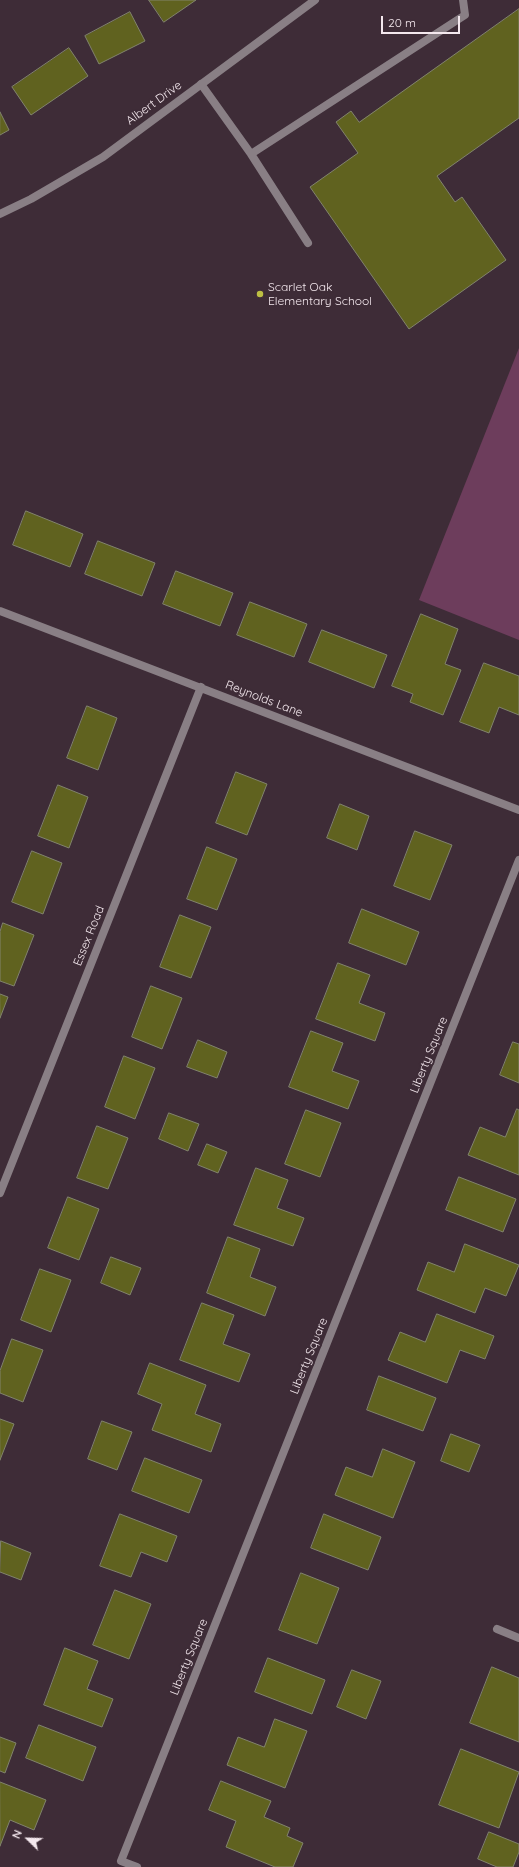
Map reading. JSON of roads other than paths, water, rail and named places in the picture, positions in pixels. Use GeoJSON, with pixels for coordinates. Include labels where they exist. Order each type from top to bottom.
{"type":"FeatureCollection","features":[{"type":"Feature","properties":{"kind":"street","name":"Albert Drive"},"geometry":{"type":"LineString","coordinates":[[0,214],[31,199],[102,157],[315,0]]}},
{"type":"Feature","properties":{"kind":"street"},"geometry":{"type":"LineString","coordinates":[[251,154],[465,15],[463,0]]}},
{"type":"Feature","properties":{"kind":"street"},"geometry":{"type":"LineString","coordinates":[[201,84],[251,154],[308,243]]}},
{"type":"Feature","properties":{"kind":"street","name":"Reynolds Lane"},"geometry":{"type":"LineString","coordinates":[[0,611],[519,810]]}},
{"type":"Feature","properties":{"kind":"street","name":"Essex Road"},"geometry":{"type":"LineString","coordinates":[[0,1193],[201,687]]}},
{"type":"Feature","properties":{"kind":"street","name":"Liberty Square"},"geometry":{"type":"LineString","coordinates":[[137,1867],[121,1861],[519,860]]}},
{"type":"Feature","properties":{"kind":"street"},"geometry":{"type":"LineString","coordinates":[[497,1629],[519,1638]]}},
{"type":"Feature","properties":{"kind":"place","name":"Scarlet Oak Elementary School"},"geometry":{"type":"Point","coordinates":[260,294]}}]}
